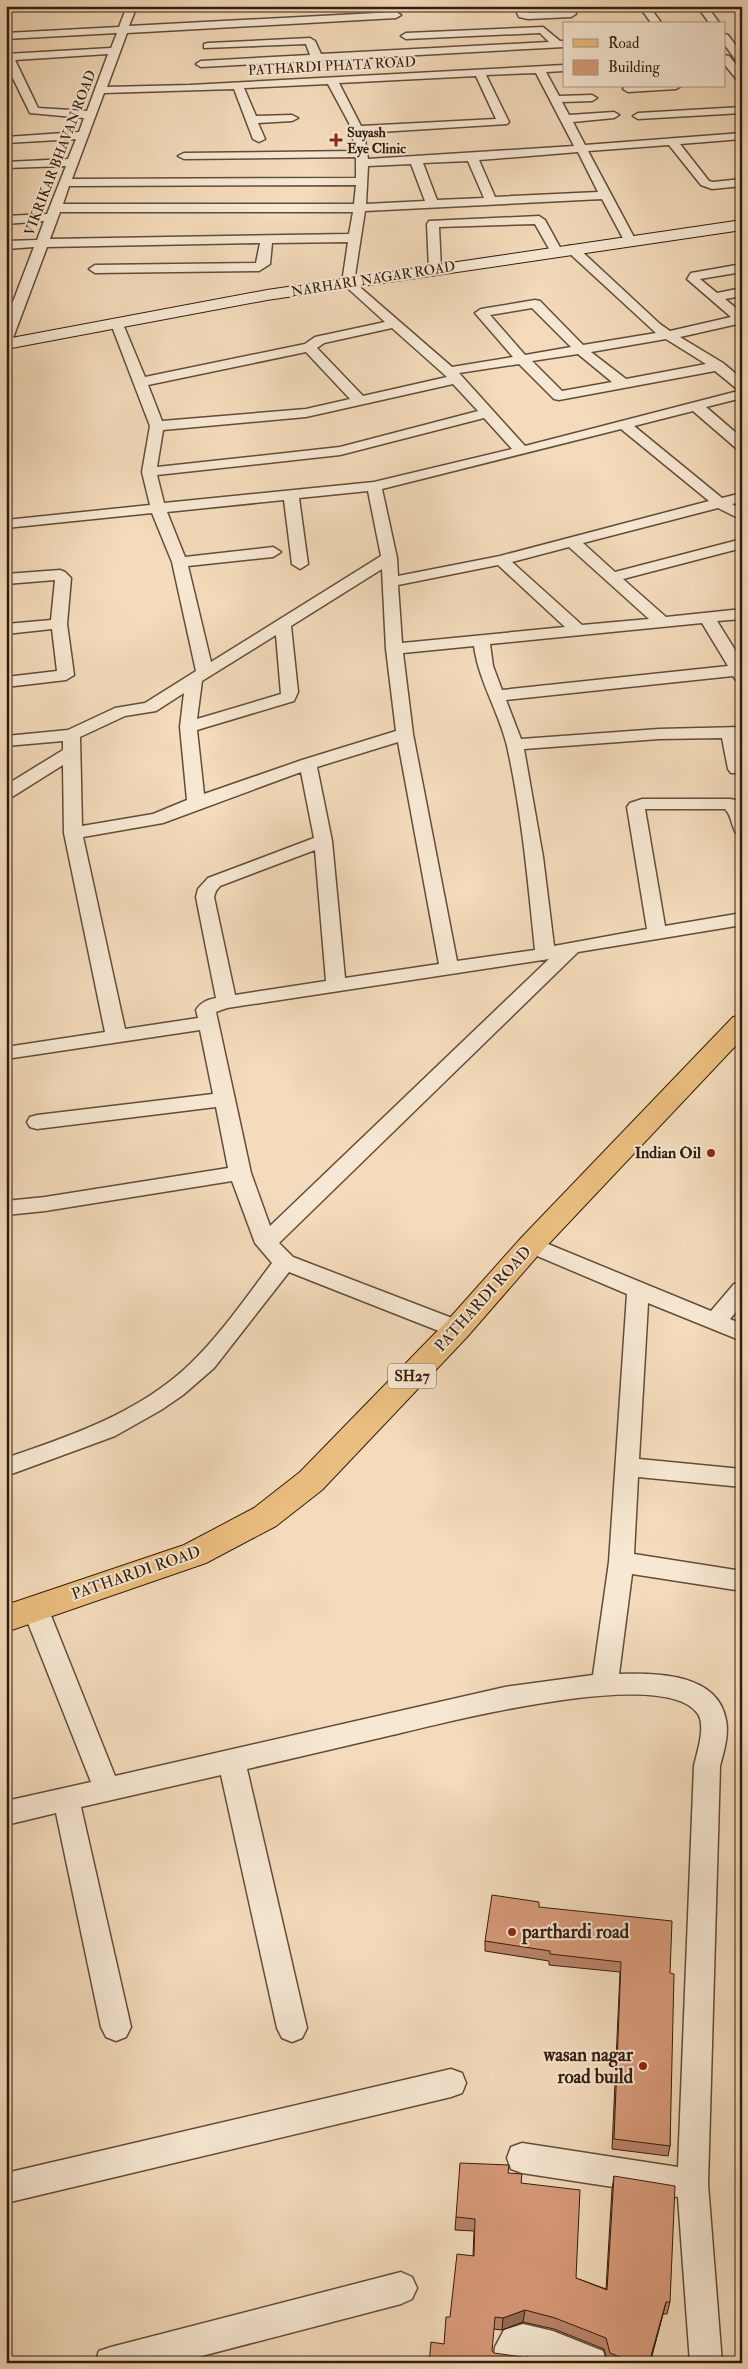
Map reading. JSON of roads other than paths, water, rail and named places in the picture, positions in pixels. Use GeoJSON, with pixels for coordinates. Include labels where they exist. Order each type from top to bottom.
{"type":"FeatureCollection","features":[{"type":"Feature","properties":{"kind":"main road","name":"PATHARDI ROAD"},"geometry":{"type":"LineString","coordinates":[[6,1619],[195,1554],[265,1517],[323,1469],[457,1329],[532,1245],[742,1023]]}},
{"type":"Feature","properties":{"kind":"street","name":"VIKRIKAR BHAVAN ROAD"},"geometry":{"type":"LineString","coordinates":[[7,336],[21,287],[42,243],[132,6]]}},
{"type":"Feature","properties":{"kind":"street"},"geometry":{"type":"LineString","coordinates":[[322,6],[328,19]]}},
{"type":"Feature","properties":{"kind":"street"},"geometry":{"type":"LineString","coordinates":[[519,6],[523,15],[528,16],[570,14],[567,6]]}},
{"type":"Feature","properties":{"kind":"street"},"geometry":{"type":"LineString","coordinates":[[644,6],[655,22]]}},
{"type":"Feature","properties":{"kind":"street"},"geometry":{"type":"LineString","coordinates":[[702,6],[713,22]]}},
{"type":"Feature","properties":{"kind":"street"},"geometry":{"type":"LineString","coordinates":[[6,36],[209,20],[328,19],[543,30],[561,44]]}},
{"type":"Feature","properties":{"kind":"street"},"geometry":{"type":"LineString","coordinates":[[196,76],[208,46],[209,20]]}},
{"type":"Feature","properties":{"kind":"street"},"geometry":{"type":"LineString","coordinates":[[399,22],[420,64]]}},
{"type":"Feature","properties":{"kind":"street"},"geometry":{"type":"LineString","coordinates":[[727,36],[741,57]]}},
{"type":"Feature","properties":{"kind":"street"},"geometry":{"type":"LineString","coordinates":[[208,46],[310,41],[317,58]]}},
{"type":"Feature","properties":{"kind":"street"},"geometry":{"type":"LineString","coordinates":[[196,76],[317,58],[420,64],[561,44]]}},
{"type":"Feature","properties":{"kind":"street"},"geometry":{"type":"LineString","coordinates":[[90,115],[34,111],[7,57],[114,51]]}},
{"type":"Feature","properties":{"kind":"street"},"geometry":{"type":"LineString","coordinates":[[726,58],[741,57]]}},
{"type":"Feature","properties":{"kind":"street"},"geometry":{"type":"LineString","coordinates":[[726,60],[739,81]]}},
{"type":"Feature","properties":{"kind":"street","name":"PATHARDI PHATA ROAD"},"geometry":{"type":"LineString","coordinates":[[100,90],[196,76],[238,86],[332,82],[420,64],[480,73],[563,68]]}},
{"type":"Feature","properties":{"kind":"street"},"geometry":{"type":"LineString","coordinates":[[540,70],[630,241]]}},
{"type":"Feature","properties":{"kind":"street"},"geometry":{"type":"LineString","coordinates":[[357,130],[505,126],[480,73]]}},
{"type":"Feature","properties":{"kind":"street"},"geometry":{"type":"LineString","coordinates":[[332,82],[357,130],[362,159],[358,208],[348,283],[453,375],[522,451]]}},
{"type":"Feature","properties":{"kind":"street"},"geometry":{"type":"LineString","coordinates":[[238,86],[259,139]]}},
{"type":"Feature","properties":{"kind":"street"},"geometry":{"type":"LineString","coordinates":[[628,89],[644,88]]}},
{"type":"Feature","properties":{"kind":"street"},"geometry":{"type":"LineString","coordinates":[[555,99],[592,98]]}},
{"type":"Feature","properties":{"kind":"street"},"geometry":{"type":"LineString","coordinates":[[638,116],[742,110]]}},
{"type":"Feature","properties":{"kind":"street"},"geometry":{"type":"LineString","coordinates":[[565,119],[614,115]]}},
{"type":"Feature","properties":{"kind":"street"},"geometry":{"type":"LineString","coordinates":[[251,120],[292,118]]}},
{"type":"Feature","properties":{"kind":"street"},"geometry":{"type":"LineString","coordinates":[[6,140],[83,135]]}},
{"type":"Feature","properties":{"kind":"street"},"geometry":{"type":"LineString","coordinates":[[65,183],[362,159],[416,161],[742,136]]}},
{"type":"Feature","properties":{"kind":"street"},"geometry":{"type":"LineString","coordinates":[[672,142],[705,183],[712,186],[742,182]]}},
{"type":"Feature","properties":{"kind":"street"},"geometry":{"type":"LineString","coordinates":[[184,156],[225,169],[361,181]]}},
{"type":"Feature","properties":{"kind":"street"},"geometry":{"type":"LineString","coordinates":[[472,157],[491,201]]}},
{"type":"Feature","properties":{"kind":"street"},"geometry":{"type":"LineString","coordinates":[[416,161],[432,204]]}},
{"type":"Feature","properties":{"kind":"street"},"geometry":{"type":"LineString","coordinates":[[6,165],[73,162]]}},
{"type":"Feature","properties":{"kind":"street"},"geometry":{"type":"LineString","coordinates":[[6,220],[54,212],[141,208],[358,208],[606,195]]}},
{"type":"Feature","properties":{"kind":"street"},"geometry":{"type":"LineString","coordinates":[[133,233],[141,208]]}},
{"type":"Feature","properties":{"kind":"street"},"geometry":{"type":"LineString","coordinates":[[435,269],[433,224],[539,220],[564,250],[655,327],[718,366],[742,386]]}},
{"type":"Feature","properties":{"kind":"street","name":"NARHARI NAGAR ROAD"},"geometry":{"type":"LineString","coordinates":[[7,336],[117,324],[267,295],[742,225]]}},
{"type":"Feature","properties":{"kind":"street"},"geometry":{"type":"LineString","coordinates":[[6,245],[133,233],[266,240],[354,238]]}},
{"type":"Feature","properties":{"kind":"street"},"geometry":{"type":"LineString","coordinates":[[95,269],[259,267],[264,264],[266,240]]}},
{"type":"Feature","properties":{"kind":"street"},"geometry":{"type":"LineString","coordinates":[[741,319],[694,281],[693,278],[742,268]]}},
{"type":"Feature","properties":{"kind":"street"},"geometry":{"type":"LineString","coordinates":[[714,297],[742,292]]}},
{"type":"Feature","properties":{"kind":"street"},"geometry":{"type":"LineString","coordinates":[[622,383],[580,349],[535,304],[481,313],[521,358],[559,396],[718,366]]}},
{"type":"Feature","properties":{"kind":"street"},"geometry":{"type":"LineString","coordinates":[[157,426],[294,414],[361,402],[453,375],[521,358],[669,335],[741,319]]}},
{"type":"Feature","properties":{"kind":"street"},"geometry":{"type":"LineString","coordinates":[[117,324],[157,426],[150,472],[158,509],[180,562],[199,676],[188,727],[196,803]]}},
{"type":"Feature","properties":{"kind":"street"},"geometry":{"type":"LineString","coordinates":[[140,382],[309,347],[320,340],[395,324]]}},
{"type":"Feature","properties":{"kind":"street"},"geometry":{"type":"LineString","coordinates":[[309,347],[361,402]]}},
{"type":"Feature","properties":{"kind":"street"},"geometry":{"type":"LineString","coordinates":[[6,524],[374,486],[522,451],[742,394]]}},
{"type":"Feature","properties":{"kind":"street"},"geometry":{"type":"LineString","coordinates":[[696,406],[742,446]]}},
{"type":"Feature","properties":{"kind":"street"},"geometry":{"type":"LineString","coordinates":[[150,472],[340,452],[486,413]]}},
{"type":"Feature","properties":{"kind":"street"},"geometry":{"type":"LineString","coordinates":[[623,424],[720,503],[742,516]]}},
{"type":"Feature","properties":{"kind":"street"},"geometry":{"type":"LineString","coordinates":[[374,486],[388,558],[394,649],[405,734],[449,969]]}},
{"type":"Feature","properties":{"kind":"street"},"geometry":{"type":"LineString","coordinates":[[291,494],[300,564]]}},
{"type":"Feature","properties":{"kind":"street"},"geometry":{"type":"LineString","coordinates":[[390,582],[501,560],[742,497]]}},
{"type":"Feature","properties":{"kind":"street"},"geometry":{"type":"LineString","coordinates":[[571,541],[614,577],[661,621]]}},
{"type":"Feature","properties":{"kind":"street"},"geometry":{"type":"LineString","coordinates":[[614,577],[742,543]]}},
{"type":"Feature","properties":{"kind":"street"},"geometry":{"type":"LineString","coordinates":[[180,562],[273,552]]}},
{"type":"Feature","properties":{"kind":"street"},"geometry":{"type":"LineString","coordinates":[[6,793],[71,743],[121,712],[150,707],[388,558]]}},
{"type":"Feature","properties":{"kind":"street"},"geometry":{"type":"LineString","coordinates":[[501,560],[577,629]]}},
{"type":"Feature","properties":{"kind":"street"},"geometry":{"type":"LineString","coordinates":[[6,579],[60,575],[63,578],[59,624],[66,675],[6,682]]}},
{"type":"Feature","properties":{"kind":"street"},"geometry":{"type":"LineString","coordinates":[[394,649],[706,616],[742,614]]}},
{"type":"Feature","properties":{"kind":"street"},"geometry":{"type":"LineString","coordinates":[[496,696],[741,674],[706,616]]}},
{"type":"Feature","properties":{"kind":"street"},"geometry":{"type":"LineString","coordinates":[[6,629],[59,624]]}},
{"type":"Feature","properties":{"kind":"street"},"geometry":{"type":"LineString","coordinates":[[188,727],[288,697],[290,692],[283,624]]}},
{"type":"Feature","properties":{"kind":"street"},"geometry":{"type":"LineString","coordinates":[[481,640],[485,666],[515,745],[534,857],[545,954]]}},
{"type":"Feature","properties":{"kind":"street"},"geometry":{"type":"LineString","coordinates":[[515,745],[659,734],[735,732],[737,769]]}},
{"type":"Feature","properties":{"kind":"street"},"geometry":{"type":"LineString","coordinates":[[73,833],[152,821],[196,803],[308,764],[405,734]]}},
{"type":"Feature","properties":{"kind":"street"},"geometry":{"type":"LineString","coordinates":[[6,741],[71,743]]}},
{"type":"Feature","properties":{"kind":"street"},"geometry":{"type":"LineString","coordinates":[[71,743],[73,833],[116,1035]]}},
{"type":"Feature","properties":{"kind":"street"},"geometry":{"type":"LineString","coordinates":[[308,764],[323,841],[336,986]]}},
{"type":"Feature","properties":{"kind":"street"},"geometry":{"type":"LineString","coordinates":[[657,933],[636,807],[642,804],[730,804],[737,811],[742,829]]}},
{"type":"Feature","properties":{"kind":"street"},"geometry":{"type":"LineString","coordinates":[[227,1002],[205,897],[207,889],[214,882],[323,841]]}},
{"type":"Feature","properties":{"kind":"street"},"geometry":{"type":"LineString","coordinates":[[457,1329],[285,1262],[266,1243],[240,1173],[206,1010],[212,1005],[227,1002],[545,954],[571,947],[742,919]]}},
{"type":"Feature","properties":{"kind":"street"},"geometry":{"type":"LineString","coordinates":[[266,1243],[571,947]]}},
{"type":"Feature","properties":{"kind":"street"},"geometry":{"type":"LineString","coordinates":[[6,1053],[116,1035],[208,1023]]}},
{"type":"Feature","properties":{"kind":"street"},"geometry":{"type":"LineString","coordinates":[[37,1122],[224,1099]]}},
{"type":"Feature","properties":{"kind":"street"},"geometry":{"type":"LineString","coordinates":[[6,1208],[45,1204],[240,1173]]}},
{"type":"Feature","properties":{"kind":"street"},"geometry":{"type":"LineString","coordinates":[[532,1245],[742,1333]]}},
{"type":"Feature","properties":{"kind":"street"},"geometry":{"type":"LineString","coordinates":[[6,1467],[114,1427],[145,1411],[180,1386],[198,1371],[248,1311],[285,1262]]}},
{"type":"Feature","properties":{"kind":"street"},"geometry":{"type":"LineString","coordinates":[[715,1322],[742,1290]]}},
{"type":"Feature","properties":{"kind":"street"},"geometry":{"type":"LineString","coordinates":[[605,1684],[621,1562],[638,1291]]}},
{"type":"Feature","properties":{"kind":"street"},"geometry":{"type":"LineString","coordinates":[[628,1467],[742,1478]]}},
{"type":"Feature","properties":{"kind":"street"},"geometry":{"type":"LineString","coordinates":[[621,1562],[742,1581]]}},
{"type":"Feature","properties":{"kind":"street"},"geometry":{"type":"LineString","coordinates":[[35,1608],[108,1791]]}},
{"type":"Feature","properties":{"kind":"street"},"geometry":{"type":"LineString","coordinates":[[6,1813],[505,1698],[581,1685],[605,1684],[684,1689],[697,1695],[708,1705],[714,1727],[707,1766],[693,2184],[706,2363]]}},
{"type":"Feature","properties":{"kind":"street"},"geometry":{"type":"LineString","coordinates":[[232,1762],[292,2028]]}},
{"type":"Feature","properties":{"kind":"street"},"geometry":{"type":"LineString","coordinates":[[66,1799],[116,2027]]}},
{"type":"Feature","properties":{"kind":"street"},"geometry":{"type":"LineString","coordinates":[[6,2188],[451,2083]]}},
{"type":"Feature","properties":{"kind":"street"},"geometry":{"type":"LineString","coordinates":[[522,2158],[693,2184]]}},
{"type":"Feature","properties":{"kind":"street"},"geometry":{"type":"LineString","coordinates":[[111,2363],[401,2288]]}},
{"type":"Feature","properties":{"kind":"street"},"geometry":{"type":"LineString","coordinates":[[509,2363],[511,2347],[515,2341],[528,2340],[591,2363]]}},
{"type":"Feature","properties":{"kind":"place","name":"Suyash Eye Clinic"},"geometry":{"type":"Point","coordinates":[336,140]}},
{"type":"Feature","properties":{"kind":"place","name":"Indian Oil"},"geometry":{"type":"Point","coordinates":[711,1153]}},
{"type":"Feature","properties":{"kind":"place","name":"parthardi road"},"geometry":{"type":"Point","coordinates":[512,1932]}},
{"type":"Feature","properties":{"kind":"place","name":"wasan nagar road build"},"geometry":{"type":"Point","coordinates":[643,2066]}}]}
